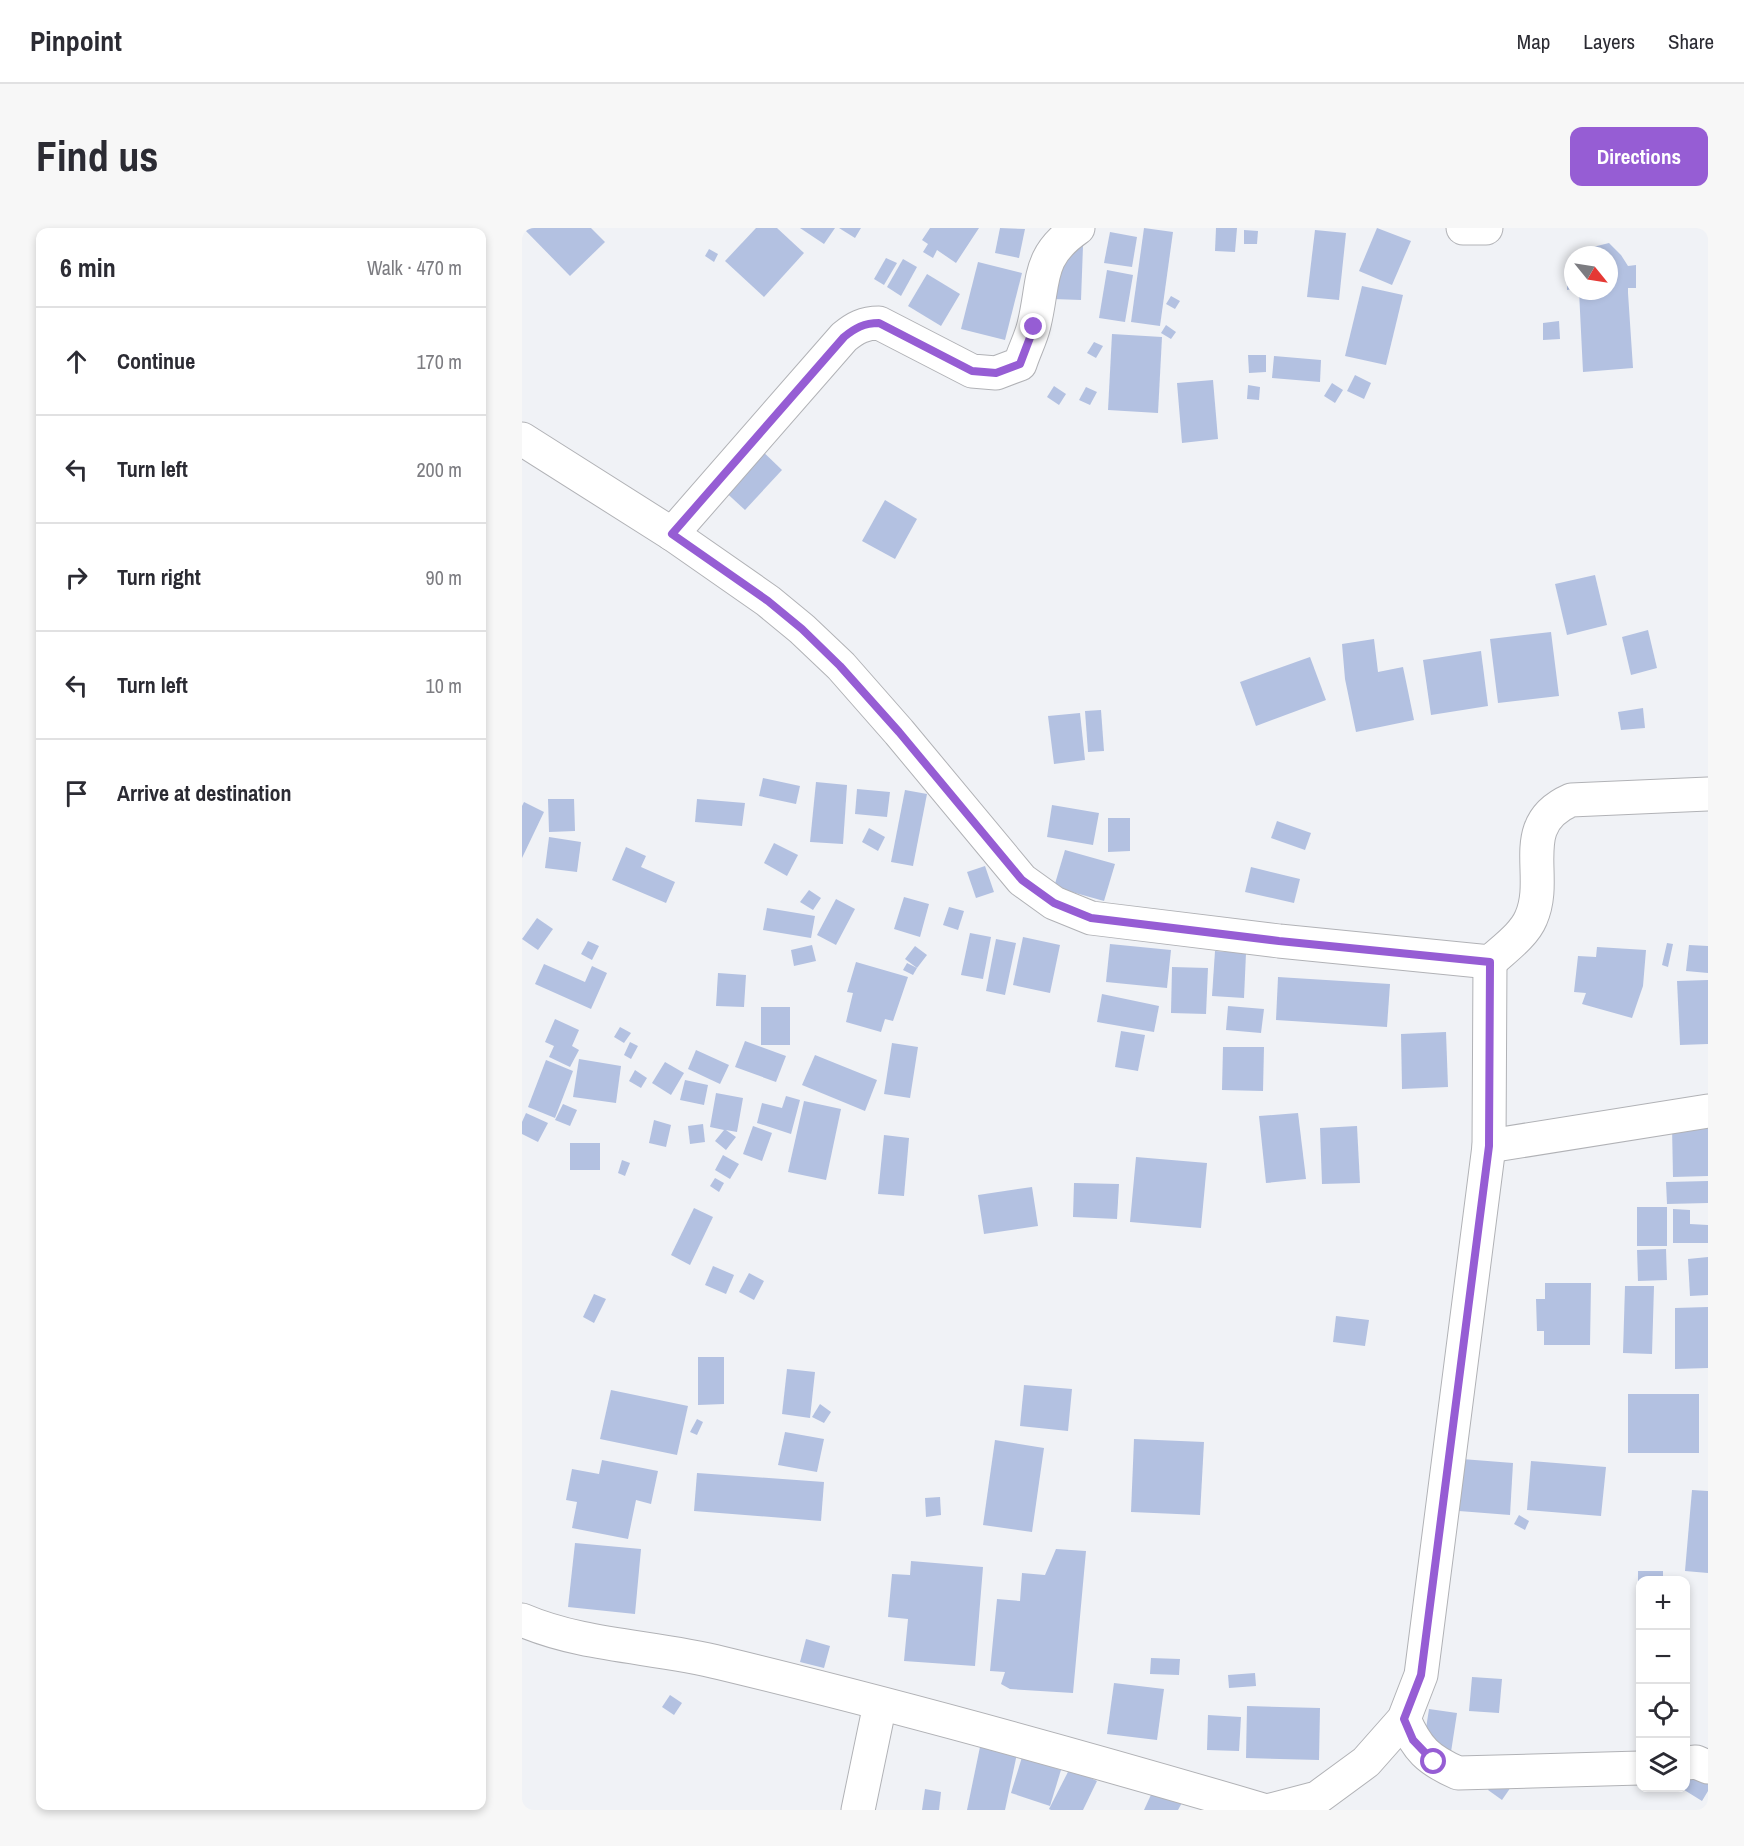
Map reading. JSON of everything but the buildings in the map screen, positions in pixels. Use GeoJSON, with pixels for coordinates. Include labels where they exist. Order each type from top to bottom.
{"type":"FeatureCollection","features":[{"type":"Feature","properties":{"kind":"street"},"geometry":{"type":"LineString","coordinates":[[672,534],[844,337],[854,329],[867,323],[879,323],[972,371],[996,373],[1020,364],[1034,327],[1046,263],[1059,241],[1078,228]]}},
{"type":"Feature","properties":{"kind":"street"},"geometry":{"type":"LineString","coordinates":[[1463,228],[1486,228]]}},
{"type":"Feature","properties":{"kind":"street"},"geometry":{"type":"LineString","coordinates":[[522,439],[672,534],[768,601],[818,644],[899,732],[1022,880],[1054,903],[1091,918],[1279,941],[1490,962]]}},
{"type":"Feature","properties":{"kind":"street"},"geometry":{"type":"LineString","coordinates":[[1270,1810],[1317,1798],[1366,1762],[1404,1719],[1421,1675],[1489,1146],[1490,962],[1531,919],[1536,901],[1538,835],[1545,818],[1558,806],[1571,800],[1708,794]]}},
{"type":"Feature","properties":{"kind":"street"},"geometry":{"type":"LineString","coordinates":[[1489,1146],[1708,1111]]}},
{"type":"Feature","properties":{"kind":"street"},"geometry":{"type":"LineString","coordinates":[[522,1620],[552,1633],[718,1662],[1029,1743],[1263,1810]]}},
{"type":"Feature","properties":{"kind":"street"},"geometry":{"type":"LineString","coordinates":[[858,1810],[880,1704]]}},
{"type":"Feature","properties":{"kind":"street"},"geometry":{"type":"LineString","coordinates":[[1404,1719],[1413,1740],[1434,1762],[1458,1773],[1636,1768]]}},
{"type":"Feature","properties":{"kind":"street"},"geometry":{"type":"LineString","coordinates":[[1690,1763],[1696,1762],[1708,1767]]}},
{"type":"Feature","properties":{"kind":"route"},"geometry":{"type":"LineString","coordinates":[[1034,327],[1020,364],[996,373],[972,371],[879,323],[867,323],[854,329],[844,337],[672,534],[768,601],[802,629],[840,666],[899,732],[1022,880],[1054,903],[1091,918],[1279,941],[1490,962],[1489,1146],[1421,1675],[1404,1719],[1413,1740],[1434,1762]]}}]}
